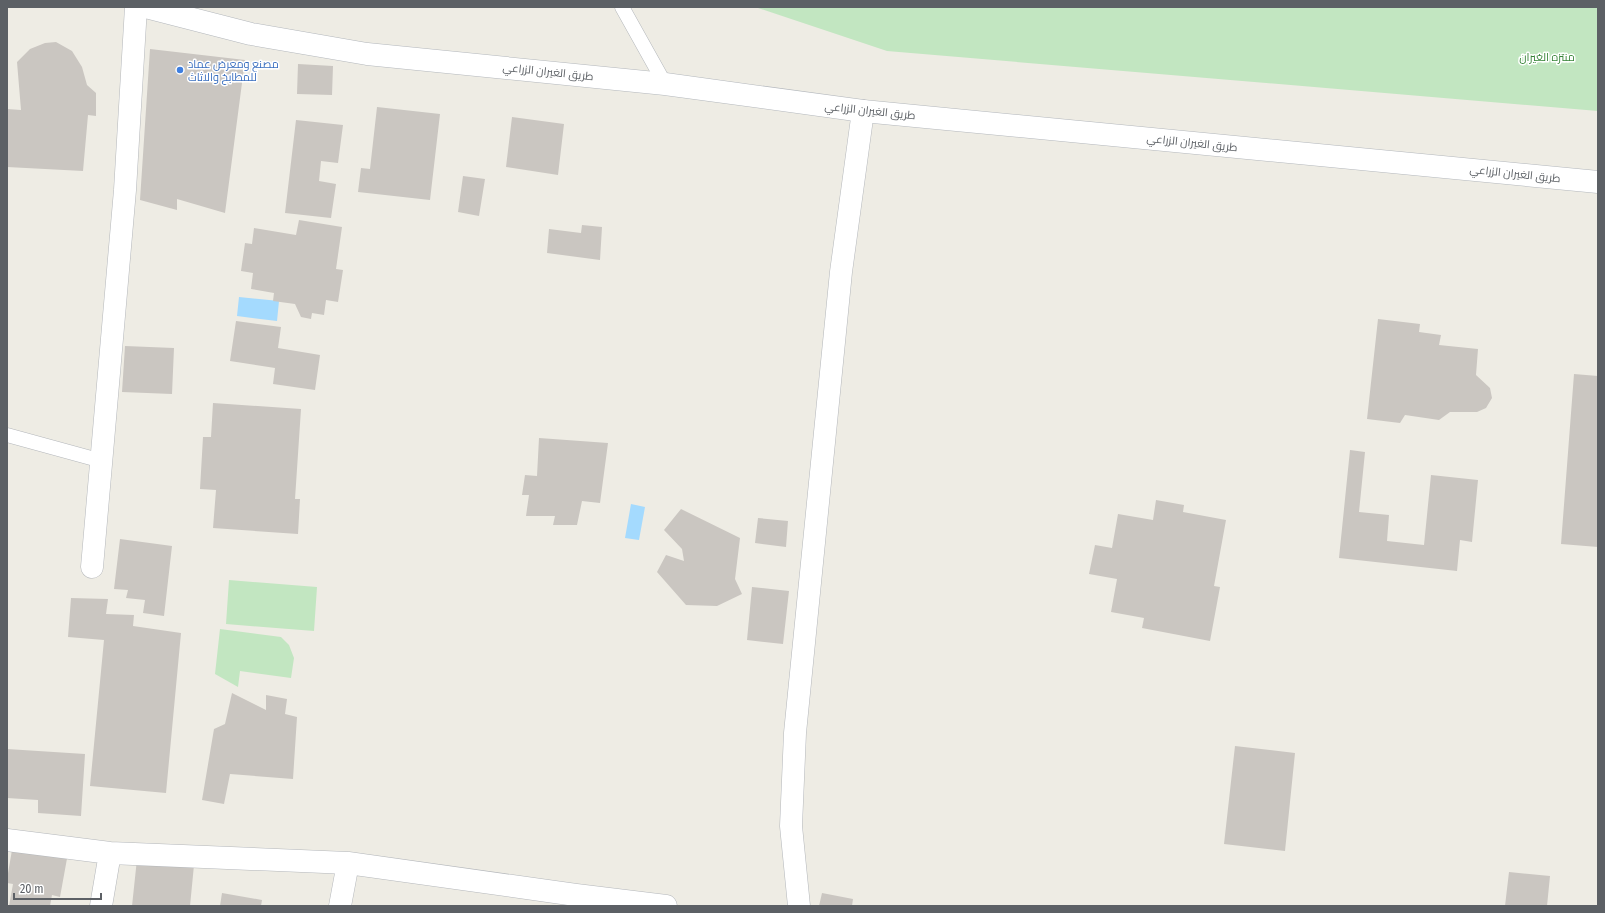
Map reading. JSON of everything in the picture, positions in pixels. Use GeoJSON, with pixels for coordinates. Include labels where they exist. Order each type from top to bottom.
{"type":"FeatureCollection","features":[{"type":"Feature","properties":{"kind":"street"},"geometry":{"type":"LineString","coordinates":[[92,567],[125,190],[136,7]]}},
{"type":"Feature","properties":{"kind":"street","name":"طريق الغيران الزراعي"},"geometry":{"type":"LineString","coordinates":[[146,7],[251,34],[367,54],[665,84],[863,111],[1598,182]]}},
{"type":"Feature","properties":{"kind":"street"},"geometry":{"type":"LineString","coordinates":[[799,906],[791,826],[795,733],[841,272],[863,111]]}},
{"type":"Feature","properties":{"kind":"street"},"geometry":{"type":"LineString","coordinates":[[7,840],[110,853],[348,863],[575,901],[666,906]]}},
{"type":"Feature","properties":{"kind":"street"},"geometry":{"type":"LineString","coordinates":[[101,906],[110,853]]}},
{"type":"Feature","properties":{"kind":"street"},"geometry":{"type":"LineString","coordinates":[[340,906],[348,863]]}},
{"type":"Feature","properties":{"kind":"lane"},"geometry":{"type":"LineString","coordinates":[[622,7],[665,84]]}},
{"type":"Feature","properties":{"kind":"lane"},"geometry":{"type":"LineString","coordinates":[[7,436],[102,461]]}},
{"type":"Feature","properties":{"kind":"green space","name":"منتزه الغيران"},"geometry":{"type":"Polygon","coordinates":[[[755,7],[1598,7],[1598,111],[887,51],[755,7]]]}},
{"type":"Feature","properties":{"kind":"green space"},"geometry":{"type":"Polygon","coordinates":[[[229,580],[317,587],[314,631],[226,624],[229,580]]]}},
{"type":"Feature","properties":{"kind":"green space"},"geometry":{"type":"Polygon","coordinates":[[[220,629],[281,637],[289,645],[294,658],[291,678],[240,671],[238,687],[215,674],[220,629]]]}},
{"type":"Feature","properties":{"kind":"water"},"geometry":{"type":"Polygon","coordinates":[[[239,297],[279,301],[277,321],[237,316],[239,297]]]}},
{"type":"Feature","properties":{"kind":"water"},"geometry":{"type":"Polygon","coordinates":[[[631,504],[645,507],[639,540],[625,538],[631,504]]]}},
{"type":"Feature","properties":{"kind":"building"},"geometry":{"type":"Polygon","coordinates":[[[56,42],[72,51],[82,67],[87,85],[96,93],[96,116],[88,115],[83,171],[7,167],[7,109],[21,110],[17,62],[30,49],[45,43],[56,42]]]}},
{"type":"Feature","properties":{"kind":"building"},"geometry":{"type":"Polygon","coordinates":[[[150,49],[245,60],[225,213],[177,199],[177,210],[140,200],[150,49]]]}},
{"type":"Feature","properties":{"kind":"building"},"geometry":{"type":"Polygon","coordinates":[[[298,64],[333,66],[332,95],[297,94],[298,64]]]}},
{"type":"Feature","properties":{"kind":"building"},"geometry":{"type":"Polygon","coordinates":[[[377,107],[440,114],[430,200],[358,192],[361,168],[370,169],[377,107]]]}},
{"type":"Feature","properties":{"kind":"building"},"geometry":{"type":"Polygon","coordinates":[[[512,117],[564,124],[558,175],[506,167],[512,117]]]}},
{"type":"Feature","properties":{"kind":"building"},"geometry":{"type":"Polygon","coordinates":[[[296,120],[343,125],[338,163],[321,161],[319,181],[336,184],[331,218],[285,213],[296,120]]]}},
{"type":"Feature","properties":{"kind":"building"},"geometry":{"type":"Polygon","coordinates":[[[463,176],[485,179],[479,216],[458,212],[463,176]]]}},
{"type":"Feature","properties":{"kind":"building"},"geometry":{"type":"Polygon","coordinates":[[[299,220],[342,227],[336,269],[343,270],[338,302],[326,300],[324,315],[312,313],[311,319],[301,317],[295,304],[273,301],[274,293],[251,289],[253,273],[241,271],[245,243],[252,244],[254,228],[296,235],[299,220]]]}},
{"type":"Feature","properties":{"kind":"building"},"geometry":{"type":"Polygon","coordinates":[[[582,225],[602,227],[600,260],[547,253],[549,229],[581,233],[582,225]]]}},
{"type":"Feature","properties":{"kind":"building"},"geometry":{"type":"Polygon","coordinates":[[[1378,319],[1420,324],[1419,332],[1441,335],[1439,345],[1478,349],[1476,375],[1490,388],[1492,398],[1486,408],[1477,412],[1450,412],[1439,420],[1405,415],[1400,423],[1367,419],[1378,319]]]}},
{"type":"Feature","properties":{"kind":"building"},"geometry":{"type":"Polygon","coordinates":[[[236,321],[281,327],[278,348],[320,355],[315,390],[273,384],[275,368],[230,361],[236,321]]]}},
{"type":"Feature","properties":{"kind":"building"},"geometry":{"type":"Polygon","coordinates":[[[125,346],[174,348],[172,394],[122,392],[125,346]]]}},
{"type":"Feature","properties":{"kind":"building"},"geometry":{"type":"Polygon","coordinates":[[[1574,374],[1598,376],[1598,547],[1561,544],[1574,374]]]}},
{"type":"Feature","properties":{"kind":"building"},"geometry":{"type":"Polygon","coordinates":[[[213,403],[301,409],[295,499],[300,499],[298,534],[213,528],[216,490],[200,489],[203,437],[211,437],[213,403]]]}},
{"type":"Feature","properties":{"kind":"building"},"geometry":{"type":"Polygon","coordinates":[[[539,438],[608,443],[600,503],[582,501],[577,525],[553,525],[555,516],[526,516],[529,495],[522,495],[525,475],[537,476],[539,438]]]}},
{"type":"Feature","properties":{"kind":"building"},"geometry":{"type":"Polygon","coordinates":[[[1350,450],[1365,452],[1359,512],[1389,515],[1387,541],[1424,545],[1431,475],[1478,480],[1472,542],[1460,540],[1457,571],[1339,558],[1350,450]]]}},
{"type":"Feature","properties":{"kind":"building"},"geometry":{"type":"Polygon","coordinates":[[[1156,500],[1184,505],[1183,512],[1226,520],[1214,586],[1220,587],[1210,641],[1142,628],[1144,618],[1111,612],[1117,579],[1089,574],[1095,545],[1112,548],[1118,514],[1153,520],[1156,500]]]}},
{"type":"Feature","properties":{"kind":"building"},"geometry":{"type":"Polygon","coordinates":[[[681,509],[740,538],[735,579],[742,594],[717,606],[686,605],[657,572],[666,555],[684,561],[682,549],[664,530],[681,509]]]}},
{"type":"Feature","properties":{"kind":"building"},"geometry":{"type":"Polygon","coordinates":[[[758,518],[788,521],[786,547],[755,543],[758,518]]]}},
{"type":"Feature","properties":{"kind":"building"},"geometry":{"type":"Polygon","coordinates":[[[120,539],[172,546],[164,616],[143,613],[145,600],[126,598],[128,590],[114,589],[120,539]]]}},
{"type":"Feature","properties":{"kind":"building"},"geometry":{"type":"Polygon","coordinates":[[[752,587],[789,591],[783,644],[747,640],[752,587]]]}},
{"type":"Feature","properties":{"kind":"building"},"geometry":{"type":"Polygon","coordinates":[[[71,598],[108,599],[106,614],[134,615],[133,626],[181,633],[166,793],[90,786],[104,640],[68,637],[71,598]]]}},
{"type":"Feature","properties":{"kind":"building"},"geometry":{"type":"Polygon","coordinates":[[[232,693],[266,710],[266,695],[287,699],[285,714],[297,717],[293,779],[230,774],[224,804],[202,800],[214,729],[225,724],[232,693]]]}},
{"type":"Feature","properties":{"kind":"building"},"geometry":{"type":"Polygon","coordinates":[[[1235,746],[1295,753],[1285,851],[1224,844],[1235,746]]]}},
{"type":"Feature","properties":{"kind":"building"},"geometry":{"type":"Polygon","coordinates":[[[7,749],[85,754],[81,816],[38,813],[38,800],[7,798],[7,749]]]}},
{"type":"Feature","properties":{"kind":"building"},"geometry":{"type":"Polygon","coordinates":[[[12,850],[68,853],[60,897],[52,895],[50,906],[9,906],[13,884],[7,883],[7,879],[12,850]]]}},
{"type":"Feature","properties":{"kind":"building"},"geometry":{"type":"Polygon","coordinates":[[[137,859],[194,865],[190,906],[132,906],[137,859]]]}},
{"type":"Feature","properties":{"kind":"building"},"geometry":{"type":"Polygon","coordinates":[[[1509,872],[1550,876],[1547,906],[1505,906],[1509,872]]]}},
{"type":"Feature","properties":{"kind":"building"},"geometry":{"type":"Polygon","coordinates":[[[222,893],[262,900],[261,906],[220,906],[222,893]]]}},
{"type":"Feature","properties":{"kind":"building"},"geometry":{"type":"Polygon","coordinates":[[[822,893],[853,899],[852,906],[819,906],[822,893]]]}},
{"type":"Feature","properties":{"kind":"place","name":"مصنع ومعرض عماد للمطابخ والاثاث"},"geometry":{"type":"Point","coordinates":[180,70]}}]}
